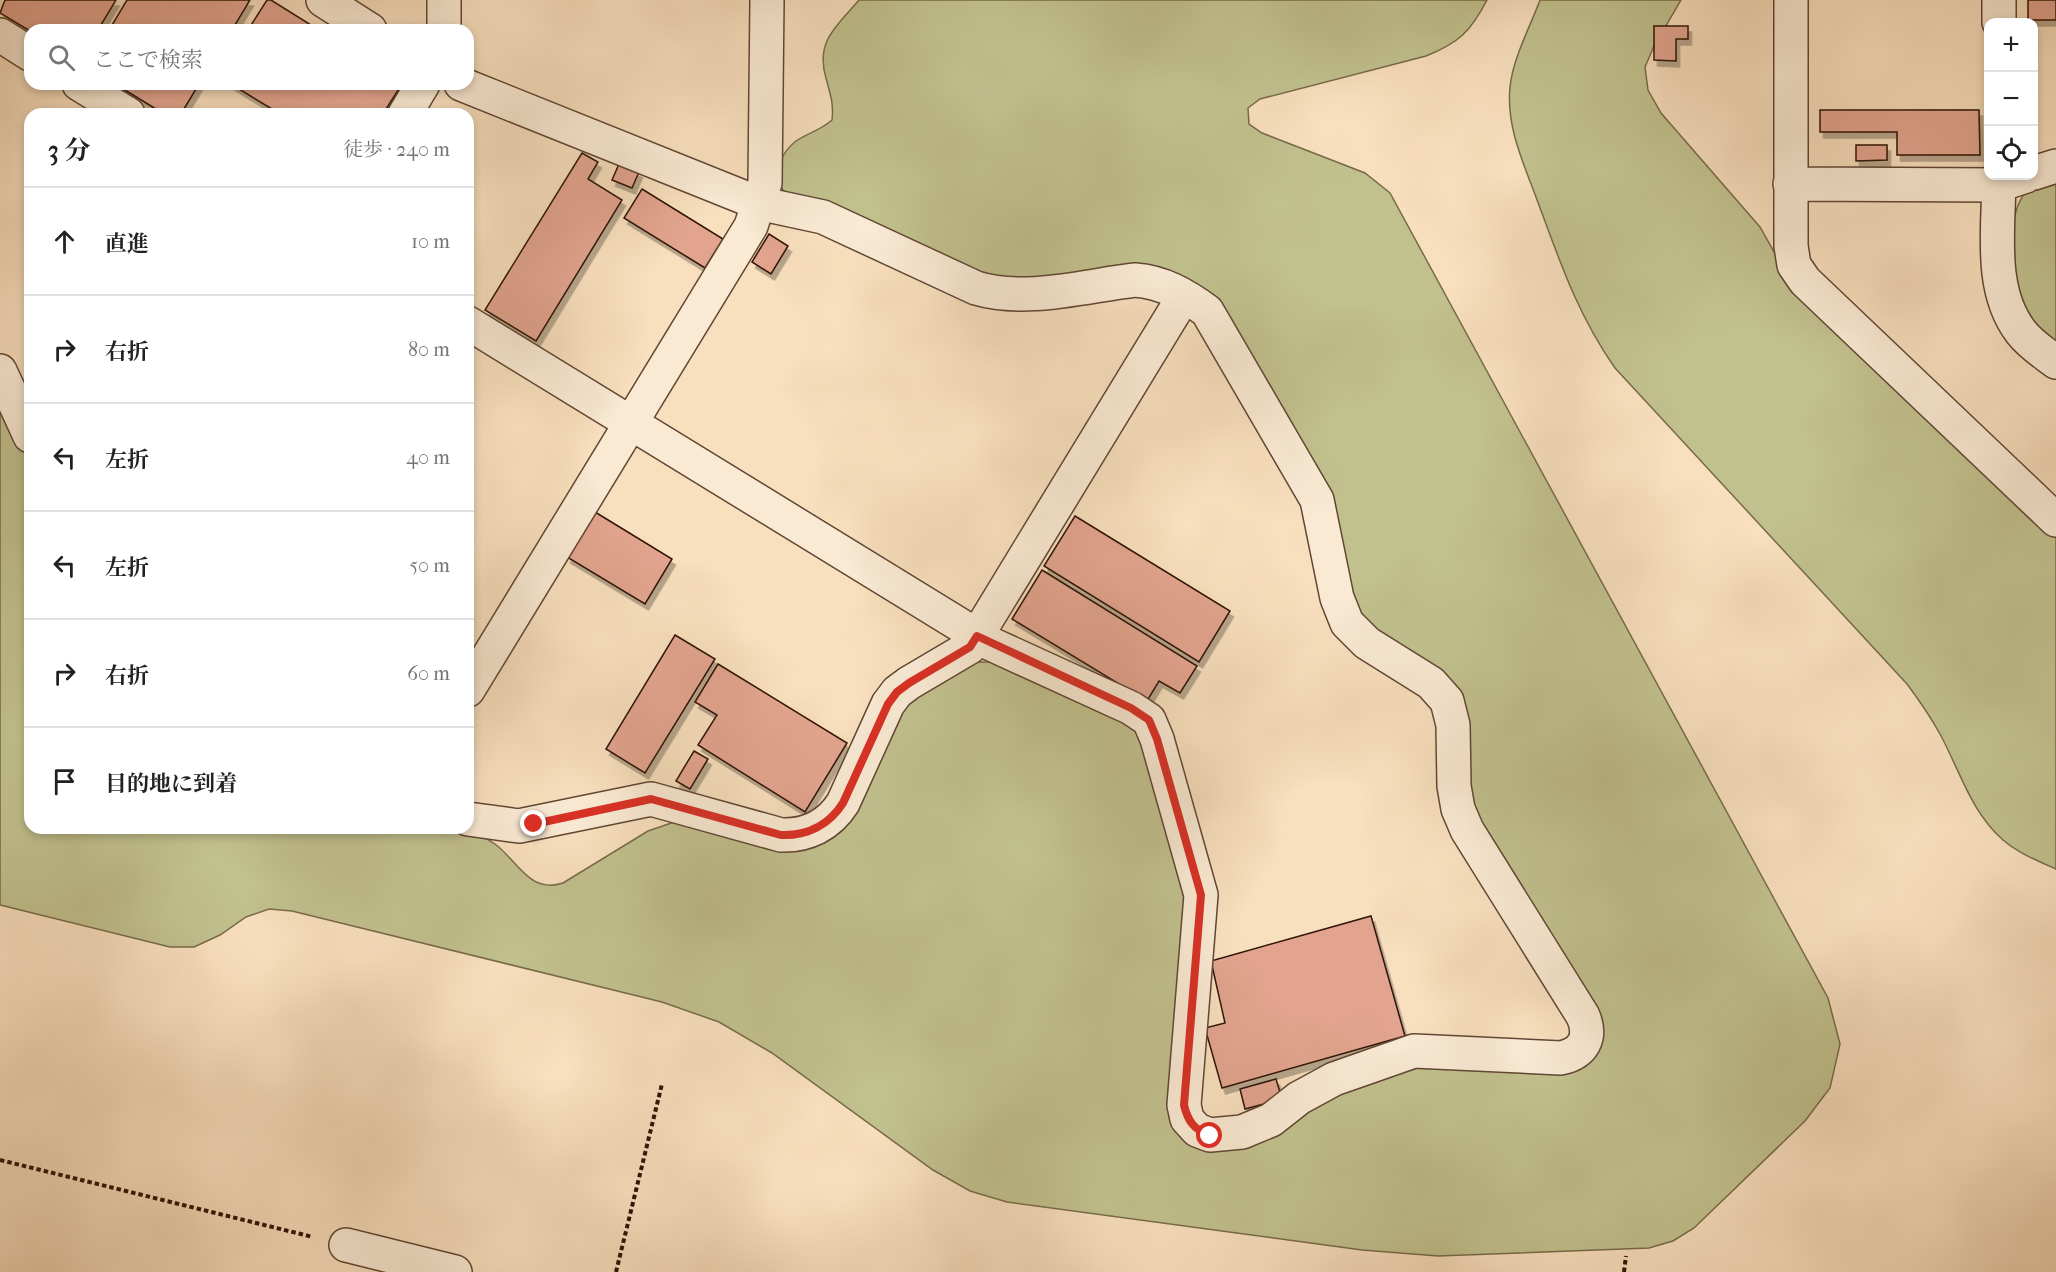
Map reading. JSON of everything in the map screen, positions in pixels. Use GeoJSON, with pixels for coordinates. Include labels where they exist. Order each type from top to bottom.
{"type":"FeatureCollection","features":[{"type":"Feature","properties":{"kind":"street"},"geometry":{"type":"LineString","coordinates":[[323,0],[361,24]]}},
{"type":"Feature","properties":{"kind":"street"},"geometry":{"type":"LineString","coordinates":[[444,0],[444,24]]}},
{"type":"Feature","properties":{"kind":"street"},"geometry":{"type":"LineString","coordinates":[[474,680],[751,226],[765,183],[767,0]]}},
{"type":"Feature","properties":{"kind":"street"},"geometry":{"type":"LineString","coordinates":[[1791,0],[1790,184],[1791,246],[1794,265],[1805,281],[2056,520]]}},
{"type":"Feature","properties":{"kind":"street"},"geometry":{"type":"LineString","coordinates":[[1999,0],[1999,18]]}},
{"type":"Feature","properties":{"kind":"street"},"geometry":{"type":"LineString","coordinates":[[0,35],[24,50]]}},
{"type":"Feature","properties":{"kind":"street"},"geometry":{"type":"LineString","coordinates":[[474,89],[758,203],[823,217],[976,288],[996,294],[1018,295],[1135,280],[1165,286],[1207,311],[1307,479],[1323,522],[1337,598],[1347,623],[1367,643],[1431,682],[1447,700],[1453,724],[1454,786],[1458,809],[1467,830],[1583,1016],[1588,1026],[1587,1038],[1582,1049],[1572,1056],[1561,1058],[1414,1051],[1316,1088],[1257,1128],[1210,1136],[1197,1130],[1187,1119],[1184,1105],[1201,895],[1149,720],[1131,708],[977,636],[474,327]]}},
{"type":"Feature","properties":{"kind":"street"},"geometry":{"type":"LineString","coordinates":[[89,90],[118,108]]}},
{"type":"Feature","properties":{"kind":"street"},"geometry":{"type":"LineString","coordinates":[[409,108],[419,90]]}},
{"type":"Feature","properties":{"kind":"street"},"geometry":{"type":"LineString","coordinates":[[2038,172],[2056,166]]}},
{"type":"Feature","properties":{"kind":"street"},"geometry":{"type":"LineString","coordinates":[[1790,184],[1984,180]]}},
{"type":"Feature","properties":{"kind":"street"},"geometry":{"type":"LineString","coordinates":[[2008,180],[1998,268],[2001,291],[2009,313],[2022,333],[2056,362]]}},
{"type":"Feature","properties":{"kind":"street"},"geometry":{"type":"LineString","coordinates":[[474,820],[519,826],[651,799],[781,835],[796,836],[811,831],[835,815],[843,803],[888,704],[897,692],[970,647],[1184,296]]}},
{"type":"Feature","properties":{"kind":"street"},"geometry":{"type":"LineString","coordinates":[[0,371],[24,423]]}},
{"type":"Feature","properties":{"kind":"street"},"geometry":{"type":"LineString","coordinates":[[346,1245],[455,1272]]}},
{"type":"Feature","properties":{"kind":"path"},"geometry":{"type":"LineString","coordinates":[[616,1272],[662,1084]]}},
{"type":"Feature","properties":{"kind":"path"},"geometry":{"type":"LineString","coordinates":[[0,1160],[346,1245]]}},
{"type":"Feature","properties":{"kind":"path"},"geometry":{"type":"LineString","coordinates":[[1624,1272],[1626,1256]]}},
{"type":"Feature","properties":{"kind":"green space"},"geometry":{"type":"Polygon","coordinates":[[[859,0],[1487,0],[1463,35],[1447,46],[1426,56],[1260,99],[1248,108],[1249,124],[1262,133],[1365,173],[1390,193],[1828,998],[1840,1044],[1830,1088],[1805,1121],[1694,1228],[1673,1241],[1649,1248],[1438,1256],[1362,1250],[1007,1202],[970,1191],[933,1170],[772,1053],[719,1022],[662,1002],[292,911],[269,909],[246,917],[220,935],[194,947],[170,947],[0,905],[0,394],[24,446],[24,834],[474,833],[495,844],[533,880],[551,885],[563,883],[648,831],[677,821],[798,846],[897,709],[974,662],[993,662],[1141,727],[1187,879],[1191,1139],[1305,1106],[1401,1065],[1590,1055],[1468,806],[1464,723],[1355,618],[1214,304],[998,284],[798,201],[788,194],[783,190],[778,177],[780,163],[786,151],[796,141],[832,120],[832,104],[823,65],[823,54],[836,26],[859,0]]]}},
{"type":"Feature","properties":{"kind":"green space"},"geometry":{"type":"Polygon","coordinates":[[[1540,0],[1681,0],[1654,46],[1645,67],[1648,90],[1661,113],[1760,227],[1795,289],[2056,537],[2056,869],[2015,849],[1992,829],[1974,804],[1936,727],[1907,684],[1615,368],[1602,348],[1579,307],[1561,264],[1513,130],[1509,101],[1512,76],[1522,43],[1540,0]]]}},
{"type":"Feature","properties":{"kind":"green space"},"geometry":{"type":"Polygon","coordinates":[[[2056,176],[2056,343],[2033,321],[2023,306],[2015,279],[2012,246],[2015,214],[2020,201],[2027,191],[2056,176]]]}},
{"type":"Feature","properties":{"kind":"building"},"geometry":{"type":"Polygon","coordinates":[[[5,0],[116,0],[102,24],[24,24],[24,27],[0,13],[5,0]]]}},
{"type":"Feature","properties":{"kind":"building"},"geometry":{"type":"Polygon","coordinates":[[[127,0],[250,0],[236,24],[113,24],[127,0]]]}},
{"type":"Feature","properties":{"kind":"building"},"geometry":{"type":"Polygon","coordinates":[[[267,0],[271,0],[309,24],[252,24],[267,0]]]}},
{"type":"Feature","properties":{"kind":"building"},"geometry":{"type":"Polygon","coordinates":[[[2028,0],[2056,0],[2056,20],[2028,18],[2028,0]]]}},
{"type":"Feature","properties":{"kind":"building"},"geometry":{"type":"Polygon","coordinates":[[[1654,26],[1688,26],[1688,39],[1676,39],[1676,61],[1654,60],[1654,26]]]}},
{"type":"Feature","properties":{"kind":"building"},"geometry":{"type":"Polygon","coordinates":[[[125,90],[195,90],[185,108],[154,108],[125,90]]]}},
{"type":"Feature","properties":{"kind":"building"},"geometry":{"type":"Polygon","coordinates":[[[241,90],[398,90],[387,108],[270,108],[241,90]]]}},
{"type":"Feature","properties":{"kind":"building"},"geometry":{"type":"Polygon","coordinates":[[[1820,110],[1979,110],[1980,155],[1897,155],[1897,132],[1820,132],[1820,110]]]}},
{"type":"Feature","properties":{"kind":"building"},"geometry":{"type":"Polygon","coordinates":[[[1856,145],[1887,145],[1887,160],[1856,161],[1856,145]]]}},
{"type":"Feature","properties":{"kind":"building"},"geometry":{"type":"Polygon","coordinates":[[[582,153],[598,162],[588,179],[622,200],[536,341],[485,310],[582,153]]]}},
{"type":"Feature","properties":{"kind":"building"},"geometry":{"type":"Polygon","coordinates":[[[619,164],[639,172],[632,188],[612,180],[619,164]]]}},
{"type":"Feature","properties":{"kind":"building"},"geometry":{"type":"Polygon","coordinates":[[[642,189],[723,239],[705,268],[624,218],[642,189]]]}},
{"type":"Feature","properties":{"kind":"building"},"geometry":{"type":"Polygon","coordinates":[[[769,234],[788,246],[771,274],[752,262],[769,234]]]}},
{"type":"Feature","properties":{"kind":"building"},"geometry":{"type":"Polygon","coordinates":[[[595,512],[672,559],[645,604],[567,557],[595,512]]]}},
{"type":"Feature","properties":{"kind":"building"},"geometry":{"type":"Polygon","coordinates":[[[1075,516],[1230,611],[1199,662],[1044,566],[1075,516]]]}},
{"type":"Feature","properties":{"kind":"building"},"geometry":{"type":"Polygon","coordinates":[[[1042,570],[1197,666],[1180,693],[1159,681],[1147,701],[1012,619],[1042,570]]]}},
{"type":"Feature","properties":{"kind":"building"},"geometry":{"type":"Polygon","coordinates":[[[675,635],[715,659],[645,773],[606,749],[675,635]]]}},
{"type":"Feature","properties":{"kind":"building"},"geometry":{"type":"Polygon","coordinates":[[[718,664],[847,743],[805,812],[698,745],[717,715],[695,702],[718,664]]]}},
{"type":"Feature","properties":{"kind":"building"},"geometry":{"type":"Polygon","coordinates":[[[694,751],[708,759],[690,789],[676,781],[694,751]]]}},
{"type":"Feature","properties":{"kind":"building"},"geometry":{"type":"Polygon","coordinates":[[[1371,916],[1405,1036],[1222,1088],[1205,1028],[1225,1023],[1211,961],[1371,916]]]}},
{"type":"Feature","properties":{"kind":"building"},"geometry":{"type":"Polygon","coordinates":[[[1276,1079],[1282,1099],[1245,1109],[1240,1089],[1276,1079]]]}},
{"type":"Feature","properties":{"kind":"route"},"geometry":{"type":"LineString","coordinates":[[534,824],[633,801],[651,799],[781,835],[796,836],[811,831],[835,815],[843,803],[888,704],[897,692],[970,647],[977,636],[1131,708],[1149,720],[1157,739],[1201,895],[1184,1105],[1187,1119],[1197,1130],[1210,1136]]}}]}
